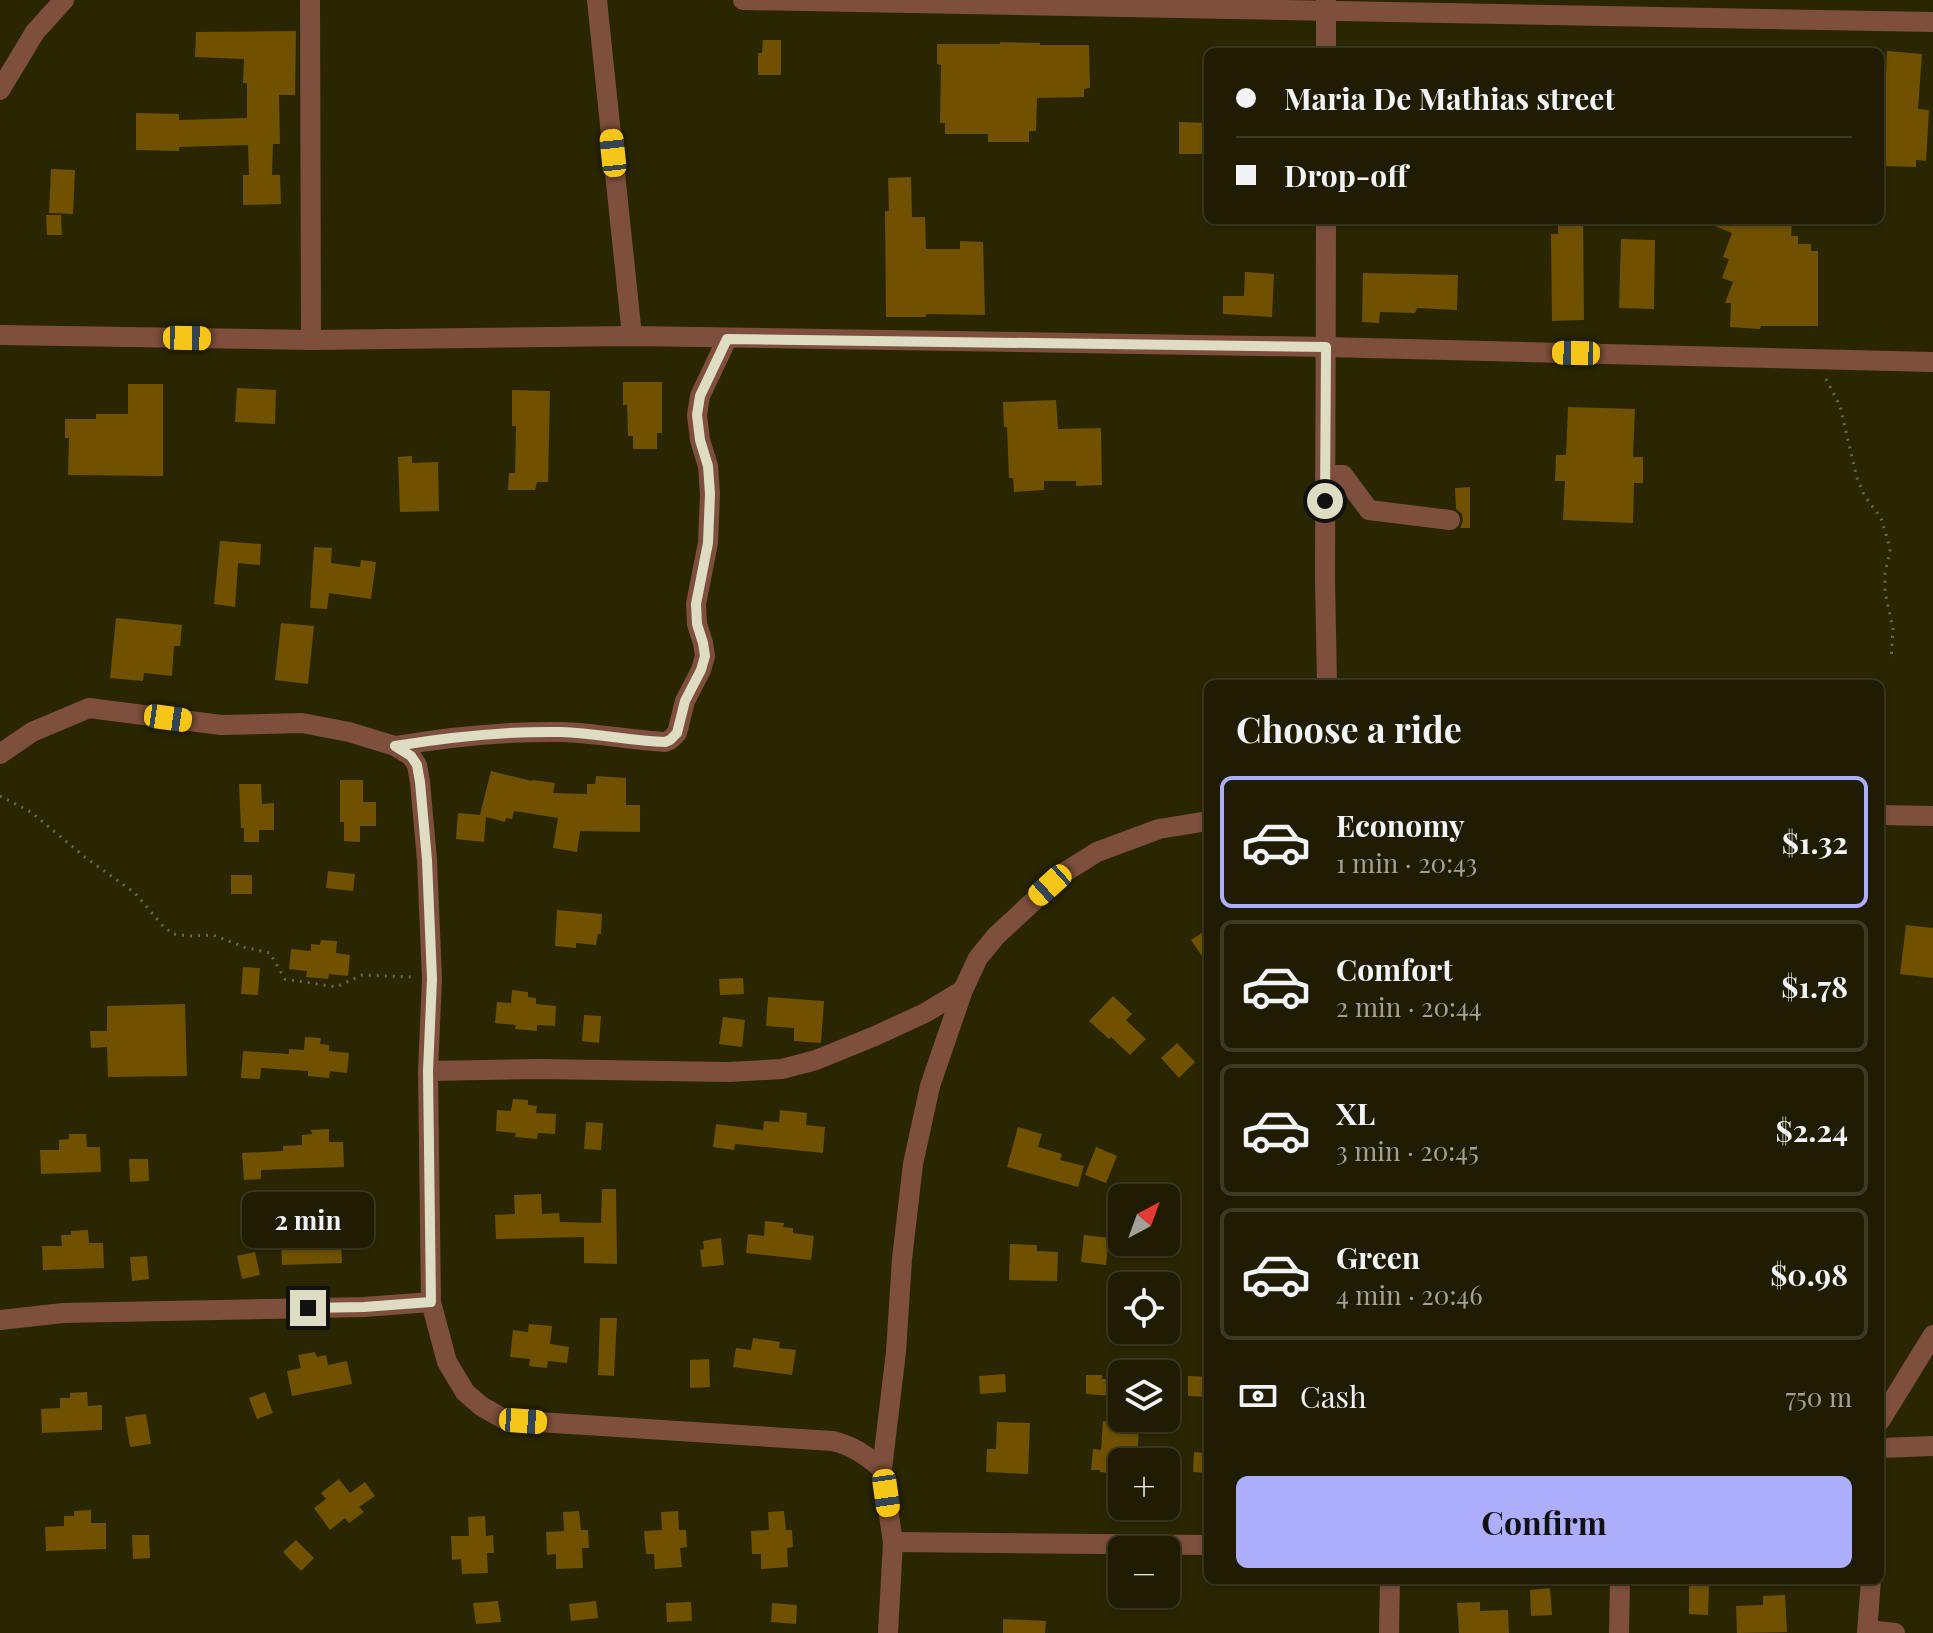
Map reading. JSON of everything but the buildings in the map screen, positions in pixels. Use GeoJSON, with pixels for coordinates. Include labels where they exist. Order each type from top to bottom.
{"type":"FeatureCollection","features":[{"type":"Feature","properties":{"kind":"street"},"geometry":{"type":"LineString","coordinates":[[0,90],[35,32],[64,0]]}},
{"type":"Feature","properties":{"kind":"street"},"geometry":{"type":"LineString","coordinates":[[310,0],[311,340]]}},
{"type":"Feature","properties":{"kind":"street"},"geometry":{"type":"LineString","coordinates":[[597,0],[632,336]]}},
{"type":"Feature","properties":{"kind":"street"},"geometry":{"type":"LineString","coordinates":[[743,0],[1326,6],[1933,22]]}},
{"type":"Feature","properties":{"kind":"street"},"geometry":{"type":"LineString","coordinates":[[1326,6],[1326,48]]}},
{"type":"Feature","properties":{"kind":"street"},"geometry":{"type":"LineString","coordinates":[[1326,224],[1327,680]]}},
{"type":"Feature","properties":{"kind":"street"},"geometry":{"type":"LineString","coordinates":[[0,335],[311,340],[632,336],[1326,347],[1933,362]]}},
{"type":"Feature","properties":{"kind":"street"},"geometry":{"type":"LineString","coordinates":[[395,746],[447,737],[511,732],[564,732],[665,742],[674,737],[685,701],[705,656],[697,624],[696,604],[708,543],[710,494],[708,466],[697,415],[700,396],[727,339]]}},
{"type":"Feature","properties":{"kind":"street"},"geometry":{"type":"LineString","coordinates":[[1325,475],[1343,475],[1371,511],[1450,520]]}},
{"type":"Feature","properties":{"kind":"street"},"geometry":{"type":"LineString","coordinates":[[0,754],[32,732],[89,708],[221,725],[302,723],[349,732],[395,746],[411,756],[417,765],[420,782],[432,979],[428,1071],[431,1302],[447,1362],[465,1392],[502,1418],[833,1441],[850,1445],[882,1469]]}},
{"type":"Feature","properties":{"kind":"street"},"geometry":{"type":"LineString","coordinates":[[1884,815],[1933,816]]}},
{"type":"Feature","properties":{"kind":"street"},"geometry":{"type":"LineString","coordinates":[[888,1633],[893,1542],[882,1469],[913,1164],[930,1086],[963,990],[978,958],[996,936],[1065,872],[1097,852],[1159,829],[1204,822]]}},
{"type":"Feature","properties":{"kind":"street"},"geometry":{"type":"LineString","coordinates":[[428,1071],[729,1072],[782,1069],[816,1060],[875,1036],[925,1013],[963,990]]}},
{"type":"Feature","properties":{"kind":"street"},"geometry":{"type":"LineString","coordinates":[[0,1320],[63,1313],[364,1307],[431,1302]]}},
{"type":"Feature","properties":{"kind":"street"},"geometry":{"type":"LineString","coordinates":[[1884,1415],[1933,1335]]}},
{"type":"Feature","properties":{"kind":"street"},"geometry":{"type":"LineString","coordinates":[[1884,1448],[1933,1446]]}},
{"type":"Feature","properties":{"kind":"street"},"geometry":{"type":"LineString","coordinates":[[893,1542],[1204,1545]]}},
{"type":"Feature","properties":{"kind":"street"},"geometry":{"type":"LineString","coordinates":[[1619,1633],[1620,1584]]}},
{"type":"Feature","properties":{"kind":"street"},"geometry":{"type":"LineString","coordinates":[[1871,1584],[1868,1631],[1895,1633]]}},
{"type":"Feature","properties":{"kind":"street"},"geometry":{"type":"LineString","coordinates":[[1386,1585],[1389,1633]]}},
{"type":"Feature","properties":{"kind":"path"},"geometry":{"type":"LineString","coordinates":[[1826,359],[1826,381],[1840,406],[1857,478],[1864,495],[1881,518],[1888,541],[1890,551],[1885,592],[1893,629],[1891,660]]}},
{"type":"Feature","properties":{"kind":"path"},"geometry":{"type":"LineString","coordinates":[[0,796],[31,812],[86,858],[135,893],[173,934],[213,935],[270,953],[285,979],[311,984],[336,987],[362,975],[432,979]]}},
{"type":"Feature","properties":{"kind":"route"},"geometry":{"type":"LineString","coordinates":[[308,1308],[431,1302],[428,1071],[432,979],[427,860],[417,765],[411,756],[395,746],[447,737],[511,732],[564,732],[665,742],[674,737],[685,701],[705,656],[697,624],[696,604],[708,543],[710,494],[708,466],[697,415],[700,396],[727,339],[1326,347],[1325,501]]}}]}
